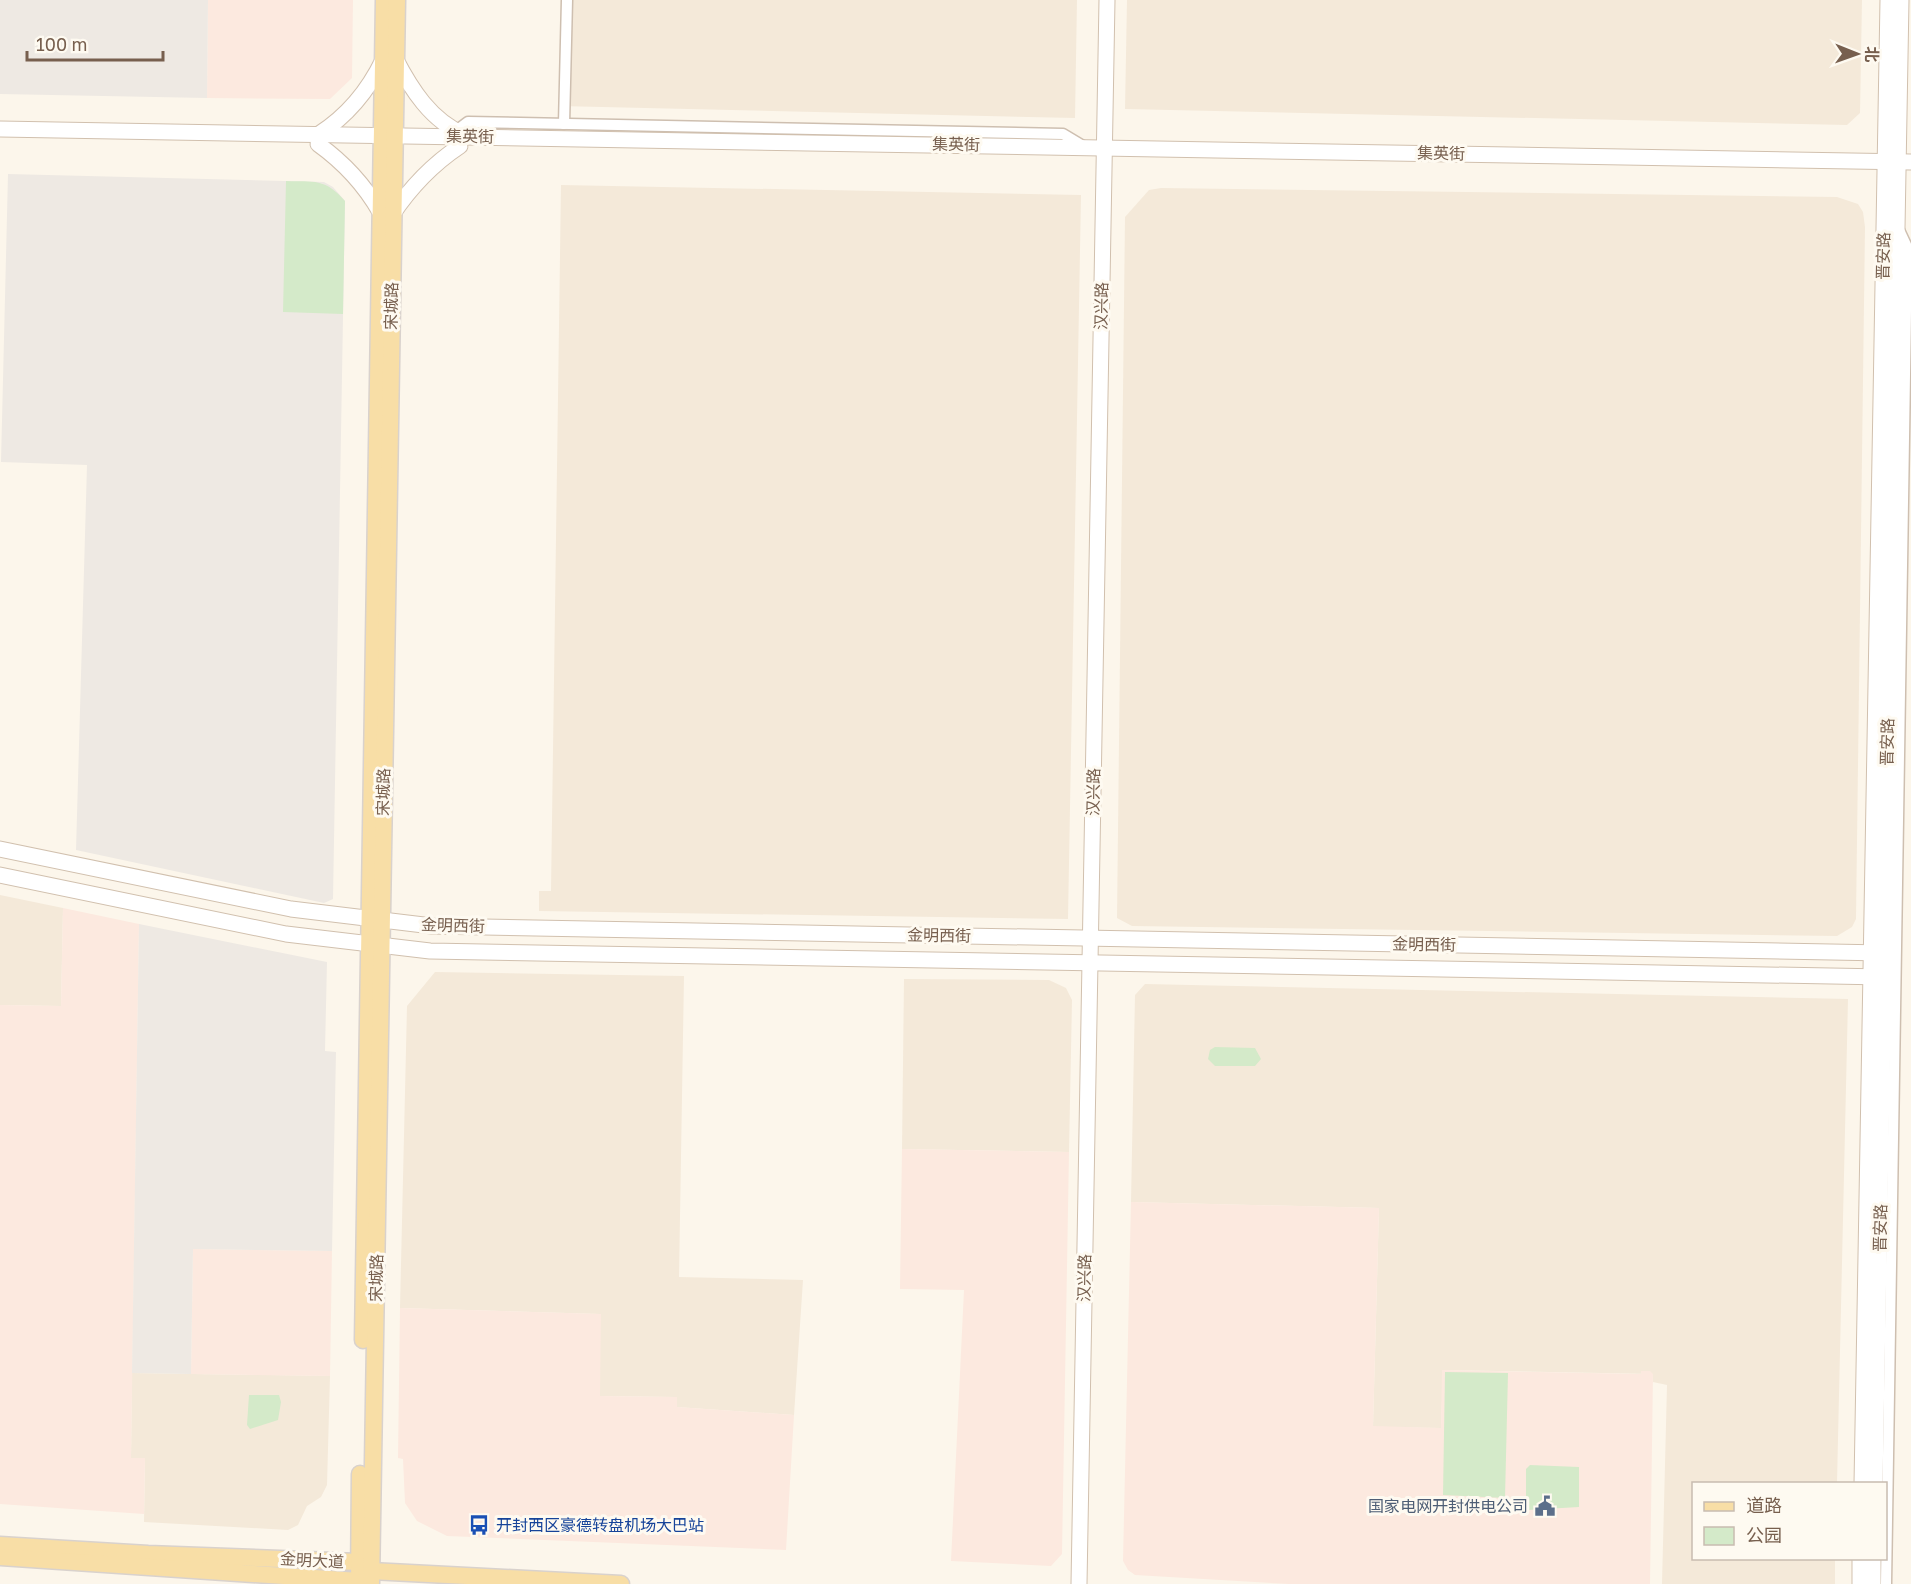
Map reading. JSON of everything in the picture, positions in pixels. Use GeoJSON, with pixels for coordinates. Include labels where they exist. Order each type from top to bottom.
{"type":"FeatureCollection","features":[{"type":"Feature","properties":{"kind":"main road","name":"宋城路"},"geometry":{"type":"LineString","coordinates":[[364,1578],[388,140],[389,59],[384,0]]}},
{"type":"Feature","properties":{"kind":"main road","name":"宋城路"},"geometry":{"type":"LineString","coordinates":[[389,59],[397,0]]}},
{"type":"Feature","properties":{"kind":"main road","name":"汉兴路"},"geometry":{"type":"LineString","coordinates":[[1107,0],[1108,151]]}},
{"type":"Feature","properties":{"kind":"main road","name":"汉兴路"},"geometry":{"type":"LineString","coordinates":[[1078,1584],[1094,938],[1108,151],[1114,0]]}},
{"type":"Feature","properties":{"kind":"main road","name":"晋安路"},"geometry":{"type":"LineString","coordinates":[[1878,953],[1898,166],[1888,0]]}},
{"type":"Feature","properties":{"kind":"main road","name":"晋安路"},"geometry":{"type":"LineString","coordinates":[[1862,1482],[1878,953],[1901,0]]}},
{"type":"Feature","properties":{"kind":"main road"},"geometry":{"type":"LineString","coordinates":[[389,59],[422,101],[458,137],[402,201],[386,213],[319,139],[356,102],[389,59]]}},
{"type":"Feature","properties":{"kind":"main road","name":"集英街"},"geometry":{"type":"LineString","coordinates":[[0,129],[319,139]]}},
{"type":"Feature","properties":{"kind":"main road","name":"集英街"},"geometry":{"type":"LineString","coordinates":[[458,137],[1898,166]]}},
{"type":"Feature","properties":{"kind":"main road","name":"集英街"},"geometry":{"type":"LineString","coordinates":[[0,139],[388,140],[458,137],[1083,146],[1108,151]]}},
{"type":"Feature","properties":{"kind":"main road","name":"金明西街"},"geometry":{"type":"LineString","coordinates":[[0,849],[291,909],[432,926],[1878,953]]}},
{"type":"Feature","properties":{"kind":"main road","name":"金明西街"},"geometry":{"type":"LineString","coordinates":[[0,876],[286,934],[442,952],[1877,977]]}},
{"type":"Feature","properties":{"kind":"main road","name":"汉兴路"},"geometry":{"type":"LineString","coordinates":[[1087,1584],[1093,964]]}},
{"type":"Feature","properties":{"kind":"main road","name":"晋安路"},"geometry":{"type":"LineString","coordinates":[[1875,1482],[1877,977]]}},
{"type":"Feature","properties":{"kind":"main road","name":"金明大道"},"geometry":{"type":"LineString","coordinates":[[0,1545],[364,1578]]}},
{"type":"Feature","properties":{"kind":"main road","name":"金明大道"},"geometry":{"type":"LineString","coordinates":[[0,1557],[364,1578],[621,1584]]}},
{"type":"Feature","properties":{"kind":"main road"},"geometry":{"type":"LineString","coordinates":[[1860,1560],[1860,1584]]}},
{"type":"Feature","properties":{"kind":"main road"},"geometry":{"type":"LineString","coordinates":[[1873,1560],[1873,1584]]}},
{"type":"Feature","properties":{"kind":"street"},"geometry":{"type":"LineString","coordinates":[[564,124],[567,0]]}},
{"type":"Feature","properties":{"kind":"street"},"geometry":{"type":"LineString","coordinates":[[458,137],[468,122],[1063,134],[1083,146]]}},
{"type":"Feature","properties":{"kind":"street"},"geometry":{"type":"LineString","coordinates":[[1887,1520],[1907,247],[1897,226]]}},
{"type":"Feature","properties":{"kind":"street"},"geometry":{"type":"LineString","coordinates":[[1886,1560],[1886,1584]]}},
{"type":"Feature","properties":{"kind":"shaded area"},"geometry":{"type":"Polygon","coordinates":[[[0,0],[208,0],[207,98],[0,94],[0,0]]]}},
{"type":"Feature","properties":{"kind":"shaded area"},"geometry":{"type":"Polygon","coordinates":[[[208,0],[353,0],[352,78],[330,99],[207,98],[208,0]]]}},
{"type":"Feature","properties":{"kind":"shaded area"},"geometry":{"type":"Polygon","coordinates":[[[561,0],[1077,0],[1075,118],[559,106],[561,0]]]}},
{"type":"Feature","properties":{"kind":"shaded area"},"geometry":{"type":"Polygon","coordinates":[[[1127,0],[1862,0],[1860,113],[1847,125],[1125,109],[1127,0]]]}},
{"type":"Feature","properties":{"kind":"shaded area"},"geometry":{"type":"Polygon","coordinates":[[[8,174],[324,182],[333,187],[345,201],[333,899],[324,903],[76,850],[87,465],[1,462],[8,174]]]}},
{"type":"Feature","properties":{"kind":"shaded area"},"geometry":{"type":"Polygon","coordinates":[[[561,185],[1081,195],[1068,919],[539,911],[539,891],[551,891],[561,185]]]}},
{"type":"Feature","properties":{"kind":"shaded area"},"geometry":{"type":"Polygon","coordinates":[[[1161,188],[1837,197],[1858,204],[1863,212],[1865,227],[1856,919],[1852,927],[1837,936],[1132,926],[1117,918],[1125,217],[1149,190],[1161,188]]]}},
{"type":"Feature","properties":{"kind":"shaded area"},"geometry":{"type":"Polygon","coordinates":[[[0,895],[63,908],[61,1006],[0,1005],[0,895]]]}},
{"type":"Feature","properties":{"kind":"shaded area"},"geometry":{"type":"Polygon","coordinates":[[[63,908],[139,924],[131,1458],[145,1458],[144,1514],[0,1504],[0,1005],[61,1006],[63,908]]]}},
{"type":"Feature","properties":{"kind":"shaded area"},"geometry":{"type":"Polygon","coordinates":[[[139,924],[327,962],[325,1051],[336,1052],[332,1251],[193,1249],[191,1374],[132,1373],[139,924]]]}},
{"type":"Feature","properties":{"kind":"shaded area"},"geometry":{"type":"Polygon","coordinates":[[[435,972],[684,976],[679,1277],[803,1280],[794,1415],[676,1407],[676,1397],[600,1396],[600,1314],[400,1308],[407,1006],[435,972]]]}},
{"type":"Feature","properties":{"kind":"shaded area"},"geometry":{"type":"Polygon","coordinates":[[[904,979],[1049,980],[1066,988],[1072,1000],[1069,1152],[902,1149],[904,979]]]}},
{"type":"Feature","properties":{"kind":"shaded area"},"geometry":{"type":"Polygon","coordinates":[[[1145,984],[1848,999],[1837,1482],[1692,1482],[1692,1560],[1835,1560],[1835,1584],[1662,1584],[1667,1385],[1653,1382],[1653,1374],[1443,1370],[1441,1428],[1373,1427],[1379,1208],[1131,1202],[1135,995],[1145,984]]]}},
{"type":"Feature","properties":{"kind":"shaded area"},"geometry":{"type":"Polygon","coordinates":[[[902,1149],[1069,1152],[1062,1554],[1051,1566],[951,1561],[964,1290],[900,1289],[902,1149]]]}},
{"type":"Feature","properties":{"kind":"shaded area"},"geometry":{"type":"Polygon","coordinates":[[[1131,1202],[1379,1208],[1373,1426],[1441,1428],[1442,1370],[1641,1374],[1641,1371],[1650,1371],[1653,1374],[1650,1584],[1289,1584],[1135,1575],[1128,1570],[1123,1561],[1131,1202]]]}},
{"type":"Feature","properties":{"kind":"shaded area"},"geometry":{"type":"Polygon","coordinates":[[[193,1249],[332,1251],[330,1376],[191,1374],[193,1249]]]}},
{"type":"Feature","properties":{"kind":"shaded area"},"geometry":{"type":"Polygon","coordinates":[[[400,1308],[601,1314],[600,1396],[677,1397],[677,1407],[794,1415],[786,1550],[447,1536],[417,1521],[405,1503],[403,1459],[398,1458],[400,1308]]]}},
{"type":"Feature","properties":{"kind":"shaded area"},"geometry":{"type":"Polygon","coordinates":[[[132,1373],[330,1376],[327,1485],[321,1497],[307,1506],[298,1525],[288,1530],[144,1522],[145,1459],[131,1458],[132,1373]]]}},
{"type":"Feature","properties":{"kind":"green space"},"geometry":{"type":"Polygon","coordinates":[[[286,181],[325,185],[345,201],[343,314],[283,312],[286,181]]]}},
{"type":"Feature","properties":{"kind":"green space"},"geometry":{"type":"Polygon","coordinates":[[[1215,1047],[1255,1048],[1261,1059],[1255,1066],[1215,1066],[1208,1059],[1210,1050],[1215,1047]]]}},
{"type":"Feature","properties":{"kind":"green space"},"geometry":{"type":"Polygon","coordinates":[[[1445,1372],[1508,1373],[1505,1498],[1443,1495],[1445,1372]]]}},
{"type":"Feature","properties":{"kind":"green space"},"geometry":{"type":"Polygon","coordinates":[[[249,1395],[279,1395],[281,1402],[278,1420],[250,1429],[247,1425],[249,1395]]]}},
{"type":"Feature","properties":{"kind":"green space"},"geometry":{"type":"Polygon","coordinates":[[[1530,1465],[1579,1467],[1579,1507],[1528,1510],[1526,1469],[1530,1465]]]}},
{"type":"Feature","properties":{"kind":"place","name":"国家电网开封供电公司"},"geometry":{"type":"Point","coordinates":[1545,1506]}},
{"type":"Feature","properties":{"kind":"place","name":"开封西区豪德转盘机场大巴站"},"geometry":{"type":"Point","coordinates":[479,1525]}}]}
